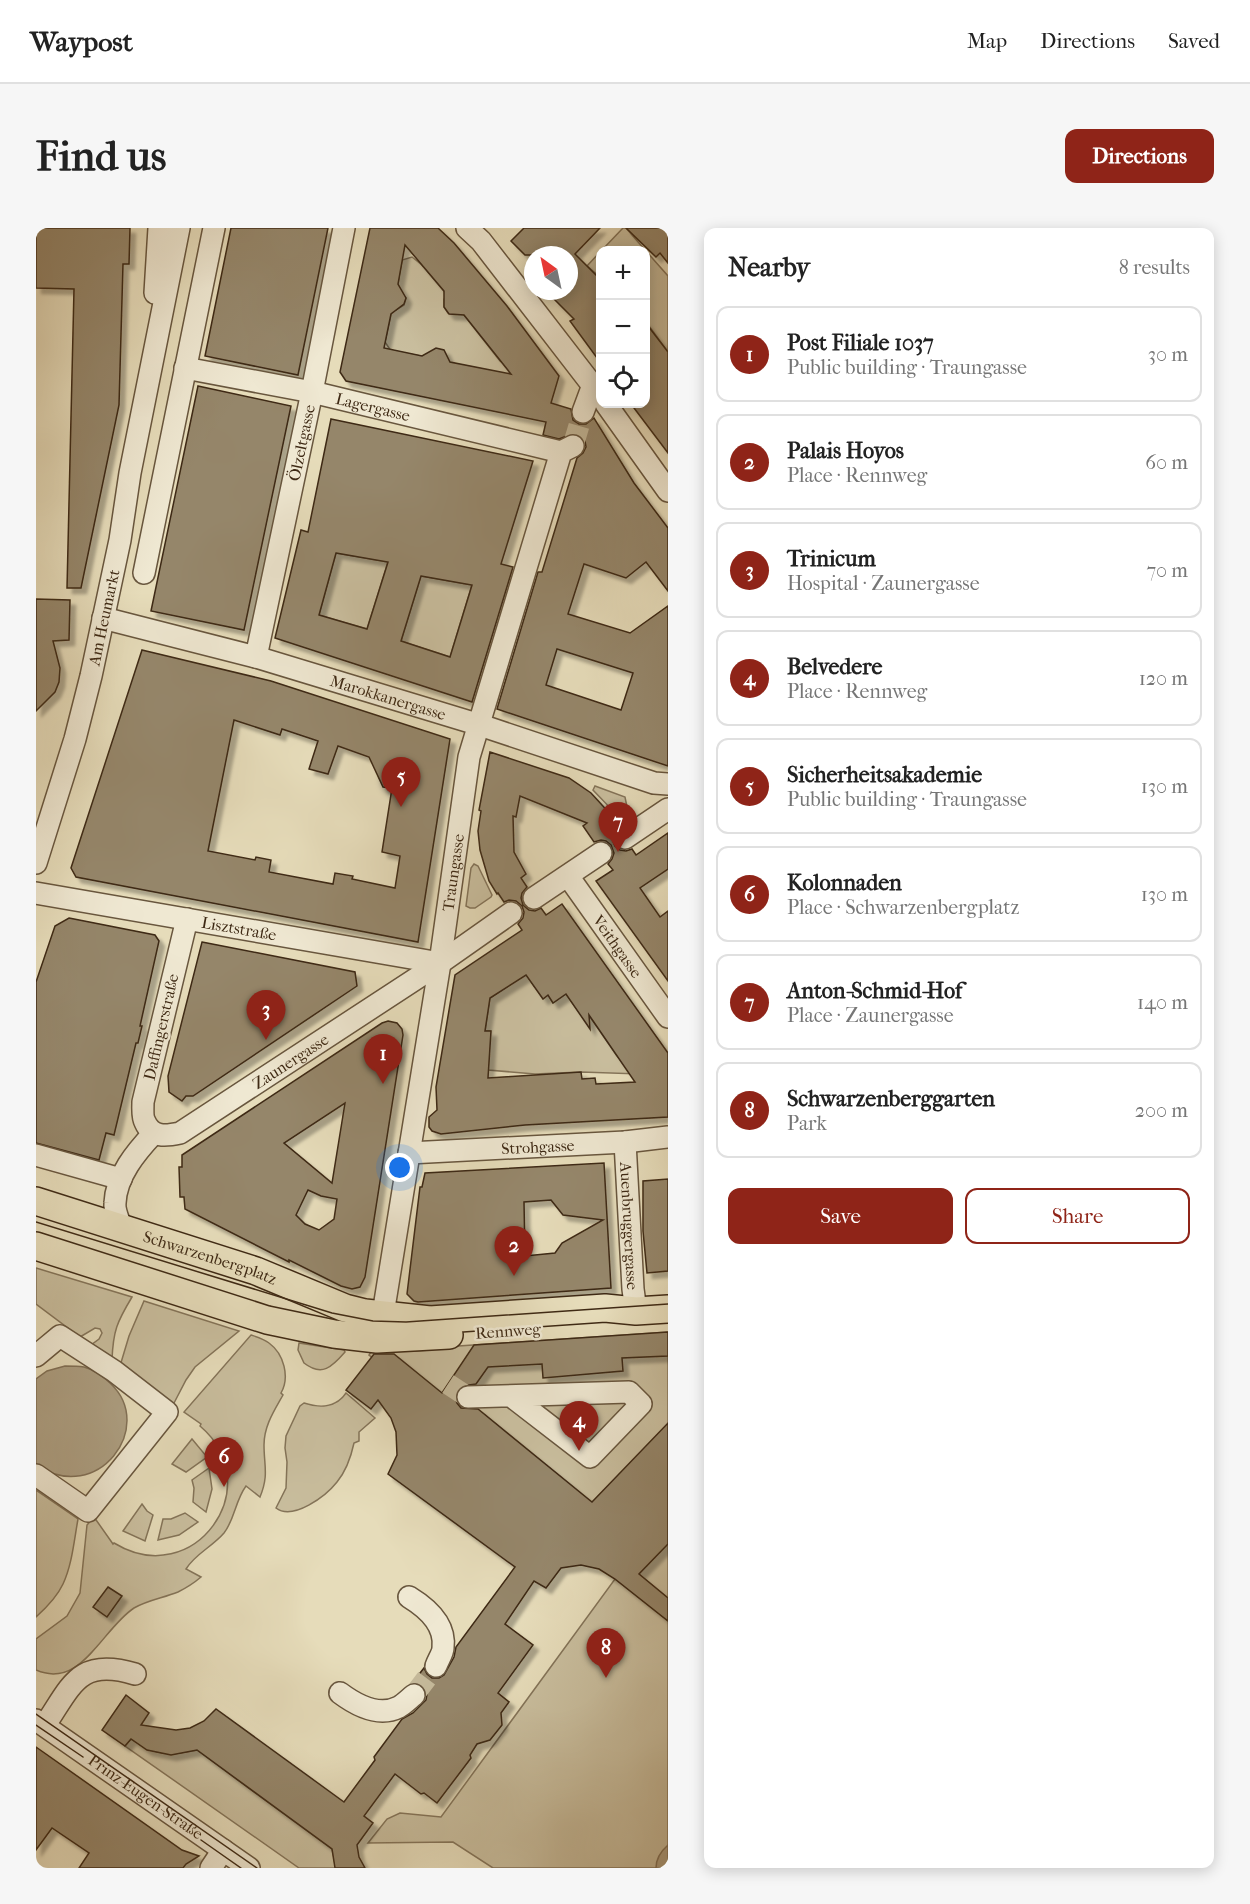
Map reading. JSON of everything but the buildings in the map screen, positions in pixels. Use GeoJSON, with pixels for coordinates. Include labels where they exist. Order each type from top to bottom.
{"type":"FeatureCollection","features":[{"type":"Feature","properties":{"kind":"main road","name":"Schwarzenbergplatz"},"geometry":{"type":"LineString","coordinates":[[36,1201],[256,1271],[345,1308],[365,1313],[380,1326]]}},
{"type":"Feature","properties":{"kind":"main road"},"geometry":{"type":"LineString","coordinates":[[36,1246],[267,1320],[333,1334],[380,1326]]}},
{"type":"Feature","properties":{"kind":"main road","name":"Rennweg"},"geometry":{"type":"LineString","coordinates":[[380,1326],[430,1320],[605,1308],[636,1311],[668,1309]]}},
{"type":"Feature","properties":{"kind":"main road","name":"Rennweg"},"geometry":{"type":"LineString","coordinates":[[380,1326],[422,1343],[497,1332],[591,1324],[615,1319],[636,1311]]}},
{"type":"Feature","properties":{"kind":"street","name":"Am Heumarkt"},"geometry":{"type":"LineString","coordinates":[[151,365],[159,228]]}},
{"type":"Feature","properties":{"kind":"street","name":"Am Heumarkt"},"geometry":{"type":"LineString","coordinates":[[36,863],[75,739],[103,618],[179,228]]}},
{"type":"Feature","properties":{"kind":"street","name":"Am Heumarkt"},"geometry":{"type":"LineString","coordinates":[[144,573],[214,228]]}},
{"type":"Feature","properties":{"kind":"street","name":"Ölzeltgasse"},"geometry":{"type":"LineString","coordinates":[[256,657],[344,228]]}},
{"type":"Feature","properties":{"kind":"street"},"geometry":{"type":"LineString","coordinates":[[480,232],[596,389]]}},
{"type":"Feature","properties":{"kind":"street","name":"Lagergasse"},"geometry":{"type":"LineString","coordinates":[[185,368],[312,392],[567,449]]}},
{"type":"Feature","properties":{"kind":"street"},"geometry":{"type":"LineString","coordinates":[[583,412],[596,392]]}},
{"type":"Feature","properties":{"kind":"street"},"geometry":{"type":"LineString","coordinates":[[609,408],[668,491]]}},
{"type":"Feature","properties":{"kind":"street","name":"Traungasse"},"geometry":{"type":"LineString","coordinates":[[380,1326],[440,963],[469,757],[567,449]]}},
{"type":"Feature","properties":{"kind":"street","name":"Marokkanergasse"},"geometry":{"type":"LineString","coordinates":[[103,618],[256,657],[480,725],[654,783],[668,784]]}},
{"type":"Feature","properties":{"kind":"street"},"geometry":{"type":"LineString","coordinates":[[625,838],[668,809]]}},
{"type":"Feature","properties":{"kind":"street"},"geometry":{"type":"LineString","coordinates":[[534,898],[602,854]]}},
{"type":"Feature","properties":{"kind":"street","name":"Veithgasse"},"geometry":{"type":"LineString","coordinates":[[568,876],[668,1017]]}},
{"type":"Feature","properties":{"kind":"street","name":"Lisztstraße"},"geometry":{"type":"LineString","coordinates":[[36,893],[440,963]]}},
{"type":"Feature","properties":{"kind":"street","name":"Zaunergasse"},"geometry":{"type":"LineString","coordinates":[[154,1133],[164,1137],[180,1133],[511,914]]}},
{"type":"Feature","properties":{"kind":"street","name":"Daffingerstraße"},"geometry":{"type":"LineString","coordinates":[[154,1133],[145,1122],[143,1102],[186,919]]}},
{"type":"Feature","properties":{"kind":"street"},"geometry":{"type":"LineString","coordinates":[[121,1227],[114,1205],[121,1179],[137,1151],[154,1133]]}},
{"type":"Feature","properties":{"kind":"street","name":"Strohgasse"},"geometry":{"type":"LineString","coordinates":[[409,1153],[625,1142],[668,1137]]}},
{"type":"Feature","properties":{"kind":"street","name":"Auenbruggergasse"},"geometry":{"type":"LineString","coordinates":[[625,1142],[636,1311]]}},
{"type":"Feature","properties":{"kind":"street"},"geometry":{"type":"LineString","coordinates":[[36,1155],[121,1179]]}},
{"type":"Feature","properties":{"kind":"street"},"geometry":{"type":"LineString","coordinates":[[36,1356],[60,1336],[114,1371],[167,1412],[88,1511],[36,1474]]}},
{"type":"Feature","properties":{"kind":"street"},"geometry":{"type":"LineString","coordinates":[[468,1397],[629,1392],[641,1404],[590,1457],[511,1396]]}},
{"type":"Feature","properties":{"kind":"street"},"geometry":{"type":"LineString","coordinates":[[410,1597],[432,1615],[441,1629],[444,1648],[436,1666]]}},
{"type":"Feature","properties":{"kind":"street"},"geometry":{"type":"LineString","coordinates":[[40,1718],[61,1698],[77,1678],[93,1670],[111,1668],[135,1674]]}},
{"type":"Feature","properties":{"kind":"street"},"geometry":{"type":"LineString","coordinates":[[340,1693],[361,1706],[378,1711],[398,1707],[414,1695]]}},
{"type":"Feature","properties":{"kind":"street","name":"Prinz-Eugen-Straße"},"geometry":{"type":"LineString","coordinates":[[40,1718],[249,1868]]}},
{"type":"Feature","properties":{"kind":"street"},"geometry":{"type":"LineString","coordinates":[[211,1868],[223,1850]]}},
{"type":"Feature","properties":{"kind":"shaded area"},"geometry":{"type":"Polygon","coordinates":[[[623,228],[626,228],[642,246],[606,246],[623,228]]]}},
{"type":"Feature","properties":{"kind":"shaded area"},"geometry":{"type":"Polygon","coordinates":[[[596,256],[596,274],[587,266],[596,256]]]}},
{"type":"Feature","properties":{"kind":"shaded area"},"geometry":{"type":"Polygon","coordinates":[[[650,256],[668,276],[668,352],[650,327],[650,256]]]}},
{"type":"Feature","properties":{"kind":"shaded area"},"geometry":{"type":"Polygon","coordinates":[[[412,257],[422,265],[448,296],[444,299],[444,307],[448,313],[457,314],[461,311],[500,361],[512,369],[505,379],[427,357],[391,351],[385,342],[392,309],[396,310],[404,305],[406,298],[397,289],[402,260],[412,257]]]}},
{"type":"Feature","properties":{"kind":"shaded area"},"geometry":{"type":"Polygon","coordinates":[[[336,553],[388,562],[367,629],[319,615],[336,553]]]}},
{"type":"Feature","properties":{"kind":"shaded area"},"geometry":{"type":"Polygon","coordinates":[[[421,576],[472,585],[450,657],[401,641],[421,576]]]}},
{"type":"Feature","properties":{"kind":"shaded area"},"geometry":{"type":"Polygon","coordinates":[[[595,786],[625,797],[627,807],[615,813],[593,790],[595,786]]]}},
{"type":"Feature","properties":{"kind":"shaded area"},"geometry":{"type":"Polygon","coordinates":[[[474,864],[478,866],[492,895],[475,908],[470,908],[466,906],[471,868],[474,864]]]}},
{"type":"Feature","properties":{"kind":"shaded area"},"geometry":{"type":"Polygon","coordinates":[[[551,943],[532,983],[543,999],[548,995],[553,1003],[566,994],[581,1015],[586,1011],[617,1056],[639,1074],[581,1072],[535,1074],[488,1070],[490,1031],[485,1031],[490,998],[519,979],[551,943]]]}},
{"type":"Feature","properties":{"kind":"shaded area"},"geometry":{"type":"Polygon","coordinates":[[[36,1268],[132,1297],[117,1327],[113,1341],[112,1360],[91,1345],[99,1339],[102,1333],[100,1329],[95,1328],[80,1337],[36,1304],[36,1268]]]}},
{"type":"Feature","properties":{"kind":"shaded area"},"geometry":{"type":"Polygon","coordinates":[[[144,1301],[239,1331],[195,1367],[173,1405],[120,1366],[129,1336],[144,1301]]]}},
{"type":"Feature","properties":{"kind":"shaded area"},"geometry":{"type":"Polygon","coordinates":[[[668,1332],[668,1598],[369,1355],[371,1352],[416,1349],[416,1351],[429,1350],[429,1348],[668,1332]]]}},
{"type":"Feature","properties":{"kind":"shaded area"},"geometry":{"type":"Polygon","coordinates":[[[251,1335],[265,1340],[274,1348],[282,1359],[285,1373],[281,1393],[283,1395],[266,1431],[265,1476],[260,1497],[246,1486],[224,1533],[186,1569],[201,1577],[178,1592],[134,1608],[90,1654],[66,1672],[52,1674],[36,1670],[36,1639],[67,1616],[80,1593],[87,1525],[94,1517],[113,1544],[144,1555],[171,1554],[195,1543],[213,1525],[225,1502],[227,1476],[220,1450],[200,1426],[201,1424],[184,1412],[251,1335]]]}},
{"type":"Feature","properties":{"kind":"shaded area"},"geometry":{"type":"Polygon","coordinates":[[[299,1343],[345,1352],[331,1366],[321,1370],[304,1363],[298,1350],[299,1343]]]}},
{"type":"Feature","properties":{"kind":"shaded area"},"geometry":{"type":"Polygon","coordinates":[[[65,1366],[84,1367],[105,1378],[123,1402],[127,1421],[123,1439],[114,1456],[99,1469],[80,1476],[59,1475],[36,1465],[36,1379],[47,1371],[65,1366]]]}},
{"type":"Feature","properties":{"kind":"shaded area"},"geometry":{"type":"Polygon","coordinates":[[[346,1393],[375,1418],[359,1432],[359,1441],[354,1443],[343,1473],[332,1488],[309,1505],[291,1511],[276,1508],[286,1488],[286,1436],[300,1406],[304,1403],[327,1406],[337,1402],[346,1393]]]}},
{"type":"Feature","properties":{"kind":"shaded area"},"geometry":{"type":"Polygon","coordinates":[[[192,1439],[207,1457],[186,1472],[172,1464],[192,1439]]]}},
{"type":"Feature","properties":{"kind":"shaded area"},"geometry":{"type":"Polygon","coordinates":[[[209,1468],[212,1489],[206,1512],[193,1502],[192,1480],[209,1468]]]}},
{"type":"Feature","properties":{"kind":"shaded area"},"geometry":{"type":"Polygon","coordinates":[[[36,1490],[78,1519],[71,1561],[63,1584],[54,1598],[36,1617],[36,1490]]]}},
{"type":"Feature","properties":{"kind":"shaded area"},"geometry":{"type":"Polygon","coordinates":[[[142,1504],[153,1515],[145,1541],[123,1531],[142,1504]]]}},
{"type":"Feature","properties":{"kind":"shaded area"},"geometry":{"type":"Polygon","coordinates":[[[185,1513],[198,1522],[179,1535],[158,1540],[163,1519],[171,1519],[185,1513]]]}},
{"type":"Feature","properties":{"kind":"shaded area"},"geometry":{"type":"Polygon","coordinates":[[[615,1579],[668,1621],[668,1868],[493,1868],[453,1842],[368,1843],[387,1819],[400,1813],[441,1817],[615,1579]]]}},
{"type":"Feature","properties":{"kind":"shaded area"},"geometry":{"type":"Polygon","coordinates":[[[131,1739],[155,1752],[170,1754],[197,1750],[332,1849],[336,1868],[299,1868],[125,1746],[131,1739]]]}},
{"type":"Feature","properties":{"kind":"shaded area"},"geometry":{"type":"Polygon","coordinates":[[[668,1845],[668,1868],[656,1868],[659,1855],[668,1845]]]}},
{"type":"Feature","properties":{"kind":"tunnel"},"geometry":{"type":"LineString","coordinates":[[573,446],[583,412]]}},
{"type":"Feature","properties":{"kind":"tunnel"},"geometry":{"type":"LineString","coordinates":[[448,1384],[468,1397]]}},
{"type":"Feature","properties":{"kind":"tunnel"},"geometry":{"type":"LineString","coordinates":[[414,1695],[436,1666]]}},
{"type":"Feature","properties":{"kind":"tram line"},"geometry":{"type":"LineString","coordinates":[[36,1222],[332,1313],[373,1321],[406,1322],[668,1304]]}},
{"type":"Feature","properties":{"kind":"tram line"},"geometry":{"type":"LineString","coordinates":[[36,1714],[257,1868]]}},
{"type":"Feature","properties":{"kind":"tram line"},"geometry":{"type":"LineString","coordinates":[[36,1725],[83,1757]]}},
{"type":"Feature","properties":{"kind":"tram line"},"geometry":{"type":"LineString","coordinates":[[201,1840],[241,1868]]}},
{"type":"Feature","properties":{"kind":"place","name":"Sicherheitsakademie"},"geometry":{"type":"Point","coordinates":[401,807]}},
{"type":"Feature","properties":{"kind":"place","name":"Anton-Schmid-Hof"},"geometry":{"type":"Point","coordinates":[618,852]}},
{"type":"Feature","properties":{"kind":"place","name":"Trinicum"},"geometry":{"type":"Point","coordinates":[266,1040]}},
{"type":"Feature","properties":{"kind":"place","name":"Post Filiale 1037"},"geometry":{"type":"Point","coordinates":[383,1084]}},
{"type":"Feature","properties":{"kind":"place","name":"Palais Hoyos"},"geometry":{"type":"Point","coordinates":[514,1276]}},
{"type":"Feature","properties":{"kind":"place","name":"Belvedere"},"geometry":{"type":"Point","coordinates":[579,1451]}},
{"type":"Feature","properties":{"kind":"place","name":"Kolonnaden"},"geometry":{"type":"Point","coordinates":[224,1487]}},
{"type":"Feature","properties":{"kind":"place","name":"Schwarzenberggarten"},"geometry":{"type":"Point","coordinates":[606,1678]}}]}
